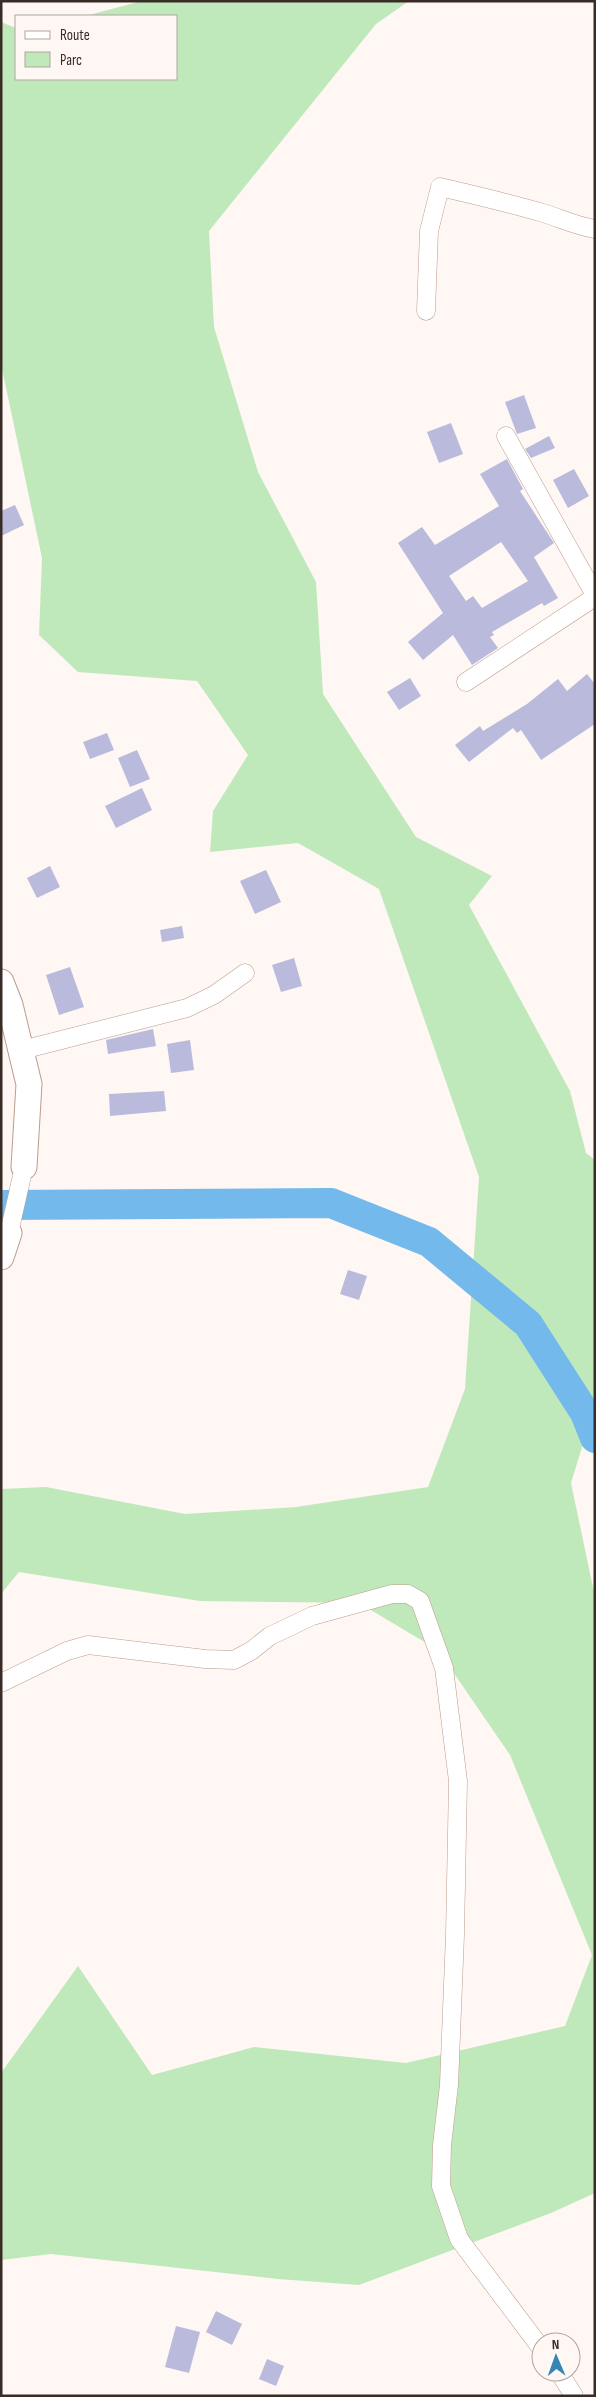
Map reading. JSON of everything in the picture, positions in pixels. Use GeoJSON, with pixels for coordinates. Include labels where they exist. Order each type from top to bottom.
{"type":"FeatureCollection","features":[{"type":"Feature","properties":{"kind":"street"},"geometry":{"type":"LineString","coordinates":[[426,311],[429,231],[440,187],[508,203],[554,216],[581,227],[595,229]]}},
{"type":"Feature","properties":{"kind":"street"},"geometry":{"type":"LineString","coordinates":[[466,682],[595,596],[506,436]]}},
{"type":"Feature","properties":{"kind":"street"},"geometry":{"type":"LineString","coordinates":[[22,1050],[187,1008],[214,995],[245,973]]}},
{"type":"Feature","properties":{"kind":"street"},"geometry":{"type":"LineString","coordinates":[[1,982],[10,1005],[29,1084],[24,1168],[9,1233],[1,1257]]}},
{"type":"Feature","properties":{"kind":"street"},"geometry":{"type":"LineString","coordinates":[[1,1683],[67,1651],[88,1645],[205,1660],[234,1660],[251,1651],[270,1636],[312,1616],[392,1594],[408,1594],[420,1601],[444,1668],[458,1781],[450,2057],[441,2186],[459,2239],[531,2335]]}},
{"type":"Feature","properties":{"kind":"street"},"geometry":{"type":"LineString","coordinates":[[565,2382],[574,2396]]}},
{"type":"Feature","properties":{"kind":"green space"},"geometry":{"type":"Polygon","coordinates":[[[142,1],[409,1],[376,24],[209,231],[214,327],[258,472],[316,582],[323,694],[416,837],[492,876],[469,905],[570,1091],[586,1153],[595,1160],[595,1405],[571,1483],[595,1597],[595,2193],[551,2213],[359,2285],[278,2279],[51,2254],[1,2260],[1,2073],[78,1966],[152,2075],[254,2047],[406,2063],[565,2026],[592,1955],[510,1755],[438,1650],[359,1603],[200,1601],[19,1572],[1,1594],[1,1489],[46,1487],[185,1514],[296,1507],[428,1487],[465,1389],[479,1177],[379,889],[298,843],[210,852],[213,811],[248,755],[197,681],[78,672],[39,635],[42,558],[1,364],[1,22],[15,28],[15,80],[178,80],[178,15],[89,15],[142,1]]]}},
{"type":"Feature","properties":{"kind":"building"},"geometry":{"type":"Polygon","coordinates":[[[524,395],[536,428],[517,434],[505,402],[524,395]]]}},
{"type":"Feature","properties":{"kind":"building"},"geometry":{"type":"Polygon","coordinates":[[[451,423],[463,454],[439,463],[427,432],[451,423]]]}},
{"type":"Feature","properties":{"kind":"building"},"geometry":{"type":"Polygon","coordinates":[[[549,436],[555,448],[531,458],[525,449],[549,436]]]}},
{"type":"Feature","properties":{"kind":"building"},"geometry":{"type":"Polygon","coordinates":[[[507,459],[523,489],[520,491],[554,543],[534,557],[558,598],[544,606],[542,603],[492,632],[494,635],[490,637],[498,648],[472,665],[453,635],[423,660],[408,642],[443,613],[398,543],[422,527],[435,545],[499,506],[480,474],[507,459]],[[501,542],[449,576],[466,601],[473,596],[482,608],[528,581],[501,542]]]}},
{"type":"Feature","properties":{"kind":"building"},"geometry":{"type":"Polygon","coordinates":[[[574,469],[589,496],[568,508],[553,480],[574,469]]]}},
{"type":"Feature","properties":{"kind":"building"},"geometry":{"type":"Polygon","coordinates":[[[15,505],[24,525],[1,536],[1,511],[15,505]]]}},
{"type":"Feature","properties":{"kind":"building"},"geometry":{"type":"Polygon","coordinates":[[[587,674],[595,684],[595,724],[541,760],[521,730],[517,733],[513,728],[469,762],[455,745],[480,726],[483,731],[527,704],[558,679],[567,691],[587,674]]]}},
{"type":"Feature","properties":{"kind":"building"},"geometry":{"type":"Polygon","coordinates":[[[410,678],[421,696],[399,710],[387,692],[410,678]]]}},
{"type":"Feature","properties":{"kind":"building"},"geometry":{"type":"Polygon","coordinates":[[[107,733],[114,750],[90,759],[83,742],[107,733]]]}},
{"type":"Feature","properties":{"kind":"building"},"geometry":{"type":"Polygon","coordinates":[[[137,750],[150,779],[130,787],[118,758],[137,750]]]}},
{"type":"Feature","properties":{"kind":"building"},"geometry":{"type":"Polygon","coordinates":[[[142,788],[152,810],[116,828],[105,806],[142,788]]]}},
{"type":"Feature","properties":{"kind":"building"},"geometry":{"type":"Polygon","coordinates":[[[50,866],[60,887],[37,898],[27,878],[50,866]]]}},
{"type":"Feature","properties":{"kind":"building"},"geometry":{"type":"Polygon","coordinates":[[[266,870],[281,902],[255,914],[240,881],[266,870]]]}},
{"type":"Feature","properties":{"kind":"building"},"geometry":{"type":"Polygon","coordinates":[[[182,926],[184,938],[162,942],[160,930],[182,926]]]}},
{"type":"Feature","properties":{"kind":"building"},"geometry":{"type":"Polygon","coordinates":[[[294,958],[302,986],[281,992],[272,965],[294,958]]]}},
{"type":"Feature","properties":{"kind":"building"},"geometry":{"type":"Polygon","coordinates":[[[70,967],[84,1007],[59,1015],[46,975],[70,967]]]}},
{"type":"Feature","properties":{"kind":"building"},"geometry":{"type":"Polygon","coordinates":[[[153,1029],[156,1046],[108,1054],[106,1040],[153,1029]]]}},
{"type":"Feature","properties":{"kind":"building"},"geometry":{"type":"Polygon","coordinates":[[[190,1040],[194,1070],[171,1073],[167,1044],[190,1040]]]}},
{"type":"Feature","properties":{"kind":"building"},"geometry":{"type":"Polygon","coordinates":[[[164,1091],[166,1111],[110,1116],[109,1094],[164,1091]]]}},
{"type":"Feature","properties":{"kind":"building"},"geometry":{"type":"Polygon","coordinates":[[[348,1270],[367,1276],[359,1300],[340,1294],[348,1270]]]}},
{"type":"Feature","properties":{"kind":"building"},"geometry":{"type":"Polygon","coordinates":[[[216,2311],[242,2324],[232,2345],[206,2332],[216,2311]]]}},
{"type":"Feature","properties":{"kind":"building"},"geometry":{"type":"Polygon","coordinates":[[[176,2326],[200,2332],[189,2373],[165,2367],[176,2326]]]}},
{"type":"Feature","properties":{"kind":"building"},"geometry":{"type":"Polygon","coordinates":[[[267,2359],[284,2366],[276,2386],[259,2379],[267,2359]]]}},
{"type":"Feature","properties":{"kind":"waterway"},"geometry":{"type":"LineString","coordinates":[[1,1205],[331,1203],[429,1242],[528,1324],[585,1413],[595,1438]]}}]}
